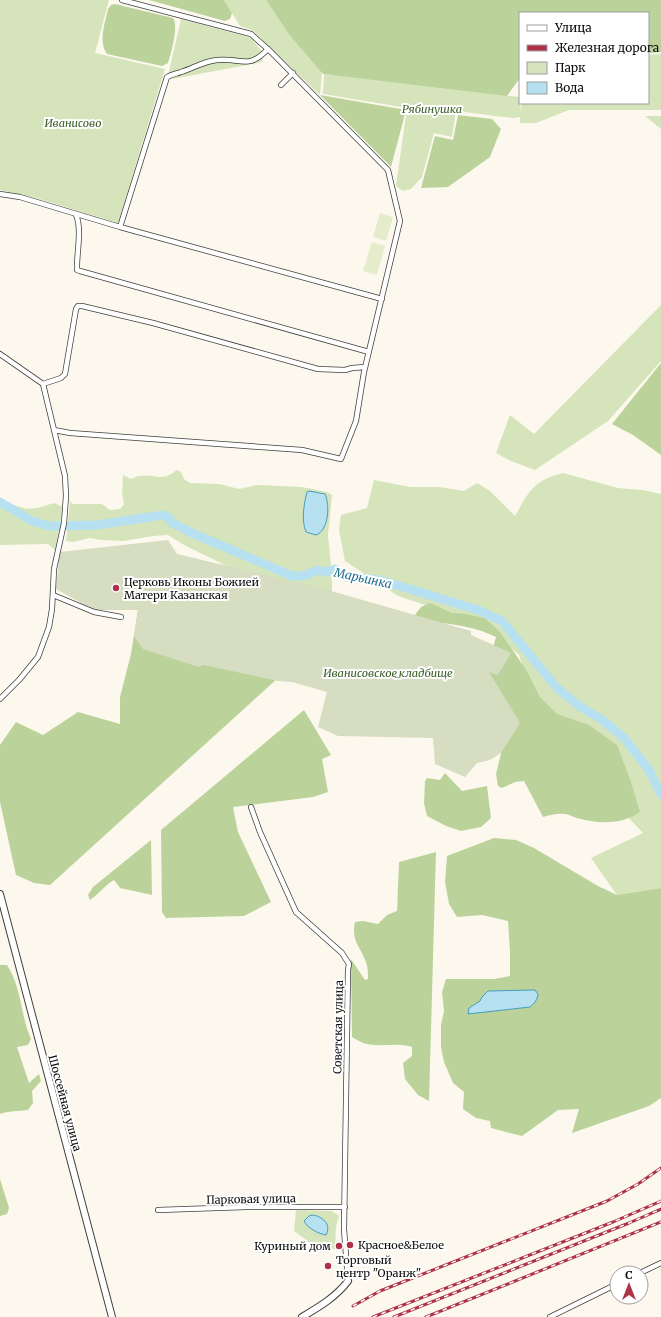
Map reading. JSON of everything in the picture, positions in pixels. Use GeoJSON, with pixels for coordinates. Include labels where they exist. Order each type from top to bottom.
{"type":"FeatureCollection","features":[{"type":"Feature","properties":{"kind":"street"},"geometry":{"type":"LineString","coordinates":[[54,430],[70,433],[302,450],[341,459],[356,421],[365,367],[400,221],[388,170],[293,73],[252,34],[122,0]]}},
{"type":"Feature","properties":{"kind":"street"},"geometry":{"type":"LineString","coordinates":[[120,227],[167,77],[205,62],[218,60],[250,62],[257,60],[268,49]]}},
{"type":"Feature","properties":{"kind":"street"},"geometry":{"type":"LineString","coordinates":[[282,86],[293,73]]}},
{"type":"Feature","properties":{"kind":"street"},"geometry":{"type":"LineString","coordinates":[[0,194],[20,197],[76,215],[382,299]]}},
{"type":"Feature","properties":{"kind":"street"},"geometry":{"type":"LineString","coordinates":[[76,215],[79,227],[77,270],[369,352]]}},
{"type":"Feature","properties":{"kind":"street"},"geometry":{"type":"LineString","coordinates":[[43,384],[61,378],[65,374],[76,309],[78,306],[175,329],[318,369],[345,370],[365,367]]}},
{"type":"Feature","properties":{"kind":"street"},"geometry":{"type":"LineString","coordinates":[[0,354],[43,384],[65,476],[66,496],[64,526],[54,569],[52,610],[49,627],[38,657],[19,680],[0,699]]}},
{"type":"Feature","properties":{"kind":"street"},"geometry":{"type":"LineString","coordinates":[[53,595],[94,612],[121,617]]}},
{"type":"Feature","properties":{"kind":"street","name":"Советская улица"},"geometry":{"type":"LineString","coordinates":[[251,807],[260,832],[296,912],[342,953],[349,964],[344,1229],[348,1281]]}},
{"type":"Feature","properties":{"kind":"street","name":"Шоссейная улица"},"geometry":{"type":"LineString","coordinates":[[0,894],[112,1317]]}},
{"type":"Feature","properties":{"kind":"street","name":"Парковая улица"},"geometry":{"type":"LineString","coordinates":[[158,1210],[246,1207],[345,1207]]}},
{"type":"Feature","properties":{"kind":"street"},"geometry":{"type":"LineString","coordinates":[[649,1269],[661,1263]]}},
{"type":"Feature","properties":{"kind":"street"},"geometry":{"type":"LineString","coordinates":[[302,1317],[330,1299],[341,1290],[348,1281]]}},
{"type":"Feature","properties":{"kind":"street"},"geometry":{"type":"LineString","coordinates":[[550,1317],[609,1288]]}},
{"type":"Feature","properties":{"kind":"green space","name":"Иванисово"},"geometry":{"type":"Polygon","coordinates":[[[0,0],[109,0],[95,53],[165,69],[118,223],[36,198],[0,190],[0,0]]]}},
{"type":"Feature","properties":{"kind":"green space"},"geometry":{"type":"Polygon","coordinates":[[[149,0],[224,0],[232,13],[230,19],[225,21],[149,0]]]}},
{"type":"Feature","properties":{"kind":"green space"},"geometry":{"type":"Polygon","coordinates":[[[224,0],[266,0],[290,36],[322,73],[320,95],[252,30],[240,26],[224,0]]]}},
{"type":"Feature","properties":{"kind":"green space"},"geometry":{"type":"Polygon","coordinates":[[[266,0],[661,0],[661,52],[649,53],[649,12],[519,12],[519,79],[507,96],[324,74],[290,36],[266,0]]]}},
{"type":"Feature","properties":{"kind":"green space"},"geometry":{"type":"Polygon","coordinates":[[[115,4],[173,18],[175,22],[175,33],[168,63],[162,66],[107,54],[103,44],[103,32],[108,9],[111,5],[115,4]]]}},
{"type":"Feature","properties":{"kind":"green space"},"geometry":{"type":"Polygon","coordinates":[[[181,19],[251,38],[264,54],[262,62],[167,80],[181,19]]]}},
{"type":"Feature","properties":{"kind":"green space","name":"Рябинушка"},"geometry":{"type":"Polygon","coordinates":[[[661,54],[661,110],[569,110],[536,123],[520,123],[520,117],[513,118],[456,111],[452,137],[434,133],[422,177],[411,189],[403,191],[396,186],[407,108],[323,94],[324,74],[475,89],[492,94],[519,97],[521,114],[522,104],[649,104],[649,55],[661,54]]]}},
{"type":"Feature","properties":{"kind":"green space"},"geometry":{"type":"Polygon","coordinates":[[[320,95],[406,110],[391,167],[320,95]]]}},
{"type":"Feature","properties":{"kind":"green space"},"geometry":{"type":"Polygon","coordinates":[[[458,115],[492,119],[501,129],[490,157],[448,187],[421,188],[435,136],[453,140],[458,115]]]}},
{"type":"Feature","properties":{"kind":"green space"},"geometry":{"type":"Polygon","coordinates":[[[645,116],[661,116],[661,129],[645,116]]]}},
{"type":"Feature","properties":{"kind":"green space"},"geometry":{"type":"Polygon","coordinates":[[[380,213],[393,217],[386,241],[373,237],[380,213]]]}},
{"type":"Feature","properties":{"kind":"green space"},"geometry":{"type":"Polygon","coordinates":[[[372,242],[385,246],[377,275],[363,271],[372,242]]]}},
{"type":"Feature","properties":{"kind":"green space"},"geometry":{"type":"Polygon","coordinates":[[[661,305],[661,361],[608,421],[535,470],[511,461],[496,453],[510,415],[534,434],[661,305]]]}},
{"type":"Feature","properties":{"kind":"green space"},"geometry":{"type":"Polygon","coordinates":[[[661,363],[661,455],[633,435],[612,424],[661,363]]]}},
{"type":"Feature","properties":{"kind":"green space"},"geometry":{"type":"Polygon","coordinates":[[[177,470],[181,472],[184,479],[190,483],[219,484],[239,489],[257,485],[302,487],[327,492],[332,495],[328,535],[332,575],[332,595],[235,570],[184,545],[168,535],[124,541],[90,538],[73,542],[66,541],[70,500],[72,504],[102,504],[110,510],[120,509],[124,504],[122,493],[123,475],[131,479],[146,475],[162,477],[177,470]]]}},
{"type":"Feature","properties":{"kind":"green space"},"geometry":{"type":"Polygon","coordinates":[[[563,473],[618,488],[642,490],[661,494],[661,888],[617,895],[591,858],[643,833],[604,792],[538,712],[519,655],[483,624],[398,596],[345,561],[339,530],[341,515],[367,508],[374,480],[410,487],[439,487],[464,491],[477,483],[490,491],[515,516],[533,488],[545,479],[563,473]]]}},
{"type":"Feature","properties":{"kind":"green space"},"geometry":{"type":"Polygon","coordinates":[[[0,499],[15,506],[31,509],[54,503],[63,507],[55,550],[48,544],[0,545],[0,499]]]}},
{"type":"Feature","properties":{"kind":"green space","name":"Иванисовское_кладбище"},"geometry":{"type":"Polygon","coordinates":[[[168,540],[177,554],[324,589],[471,631],[471,635],[511,653],[498,675],[489,672],[520,723],[501,753],[490,760],[477,763],[465,777],[435,764],[433,738],[338,736],[318,727],[327,692],[292,682],[278,681],[204,665],[199,667],[143,649],[134,636],[138,610],[94,610],[56,589],[60,552],[168,540]]]}},
{"type":"Feature","properties":{"kind":"green space"},"geometry":{"type":"Polygon","coordinates":[[[323,589],[304,649],[278,678],[50,885],[34,883],[16,875],[0,802],[0,745],[16,722],[43,735],[78,712],[120,724],[120,697],[131,654],[138,610],[282,597],[323,589]]]}},
{"type":"Feature","properties":{"kind":"green space"},"geometry":{"type":"Polygon","coordinates":[[[430,603],[452,613],[485,618],[500,632],[527,671],[540,697],[557,714],[589,725],[617,745],[631,782],[640,812],[625,819],[609,822],[585,820],[568,814],[554,814],[543,817],[524,781],[515,782],[502,788],[498,786],[496,774],[505,737],[471,725],[496,637],[476,629],[466,627],[411,620],[421,607],[430,603]]]}},
{"type":"Feature","properties":{"kind":"green space"},"geometry":{"type":"Polygon","coordinates":[[[304,710],[331,755],[322,759],[328,792],[313,797],[233,807],[238,832],[271,902],[244,916],[166,918],[162,912],[161,830],[304,710]]]}},
{"type":"Feature","properties":{"kind":"green space"},"geometry":{"type":"Polygon","coordinates":[[[445,773],[462,791],[487,786],[491,818],[481,827],[461,831],[446,826],[427,816],[424,803],[425,781],[427,778],[440,780],[445,773]]]}},
{"type":"Feature","properties":{"kind":"green space"},"geometry":{"type":"Polygon","coordinates":[[[494,838],[516,840],[534,848],[598,886],[617,895],[661,888],[661,1098],[649,1106],[572,1133],[579,1109],[558,1110],[522,1136],[491,1128],[490,1121],[476,1118],[463,1109],[464,1092],[453,1083],[444,1062],[441,1047],[441,1025],[444,1011],[442,992],[446,979],[494,979],[510,976],[510,952],[508,921],[482,915],[457,917],[449,904],[445,882],[447,856],[494,838]]]}},
{"type":"Feature","properties":{"kind":"green space"},"geometry":{"type":"Polygon","coordinates":[[[151,840],[152,895],[120,888],[114,880],[90,900],[88,895],[93,887],[151,840]]]}},
{"type":"Feature","properties":{"kind":"green space"},"geometry":{"type":"Polygon","coordinates":[[[436,852],[429,1101],[418,1095],[405,1079],[403,1063],[412,1056],[412,1047],[363,1043],[352,1037],[351,959],[365,980],[368,979],[367,964],[355,939],[355,922],[363,921],[378,924],[387,915],[397,911],[399,862],[436,852]]]}},
{"type":"Feature","properties":{"kind":"green space"},"geometry":{"type":"Polygon","coordinates":[[[0,965],[7,965],[16,983],[27,1030],[31,1039],[28,1045],[17,1047],[29,1083],[39,1074],[41,1081],[32,1091],[33,1103],[28,1110],[0,1114],[0,965]]]}},
{"type":"Feature","properties":{"kind":"green space"},"geometry":{"type":"Polygon","coordinates":[[[0,1179],[9,1208],[7,1214],[0,1216],[0,1179]]]}},
{"type":"Feature","properties":{"kind":"green space"},"geometry":{"type":"Polygon","coordinates":[[[296,1210],[332,1211],[339,1216],[336,1227],[335,1249],[320,1250],[294,1231],[296,1210]]]}},
{"type":"Feature","properties":{"kind":"water"},"geometry":{"type":"Polygon","coordinates":[[[309,491],[325,494],[328,504],[326,523],[324,528],[316,535],[306,532],[304,527],[305,502],[307,492],[309,491]]]}},
{"type":"Feature","properties":{"kind":"water"},"geometry":{"type":"Polygon","coordinates":[[[535,990],[538,994],[537,998],[530,1007],[468,1014],[469,1008],[480,1001],[488,991],[535,990]]]}},
{"type":"Feature","properties":{"kind":"water"},"geometry":{"type":"Polygon","coordinates":[[[312,1215],[325,1221],[328,1227],[326,1235],[314,1230],[306,1224],[304,1221],[312,1215]]]}},
{"type":"Feature","properties":{"kind":"waterway","name":"Марьинка"},"geometry":{"type":"LineString","coordinates":[[0,502],[32,521],[49,526],[97,525],[163,515],[169,518],[171,522],[192,533],[292,576],[303,576],[318,570],[326,572],[335,569],[346,577],[380,580],[478,610],[502,621],[557,688],[579,706],[601,719],[624,738],[649,770],[661,794]]}},
{"type":"Feature","properties":{"kind":"railway"},"geometry":{"type":"LineString","coordinates":[[353,1306],[380,1291],[607,1201],[638,1184],[661,1168]]}},
{"type":"Feature","properties":{"kind":"railway"},"geometry":{"type":"LineString","coordinates":[[373,1317],[613,1222],[661,1201]]}},
{"type":"Feature","properties":{"kind":"railway"},"geometry":{"type":"LineString","coordinates":[[394,1317],[661,1209]]}},
{"type":"Feature","properties":{"kind":"railway"},"geometry":{"type":"LineString","coordinates":[[426,1317],[661,1222]]}},
{"type":"Feature","properties":{"kind":"place","name":"Церковь Иконы Божией Матери Казанская"},"geometry":{"type":"Point","coordinates":[116,588]}},
{"type":"Feature","properties":{"kind":"place","name":"Красное&Белое"},"geometry":{"type":"Point","coordinates":[350,1245]}},
{"type":"Feature","properties":{"kind":"place","name":"Куриный дом"},"geometry":{"type":"Point","coordinates":[339,1246]}},
{"type":"Feature","properties":{"kind":"place","name":"Торговый центр \"Оранж\""},"geometry":{"type":"Point","coordinates":[328,1266]}}]}
